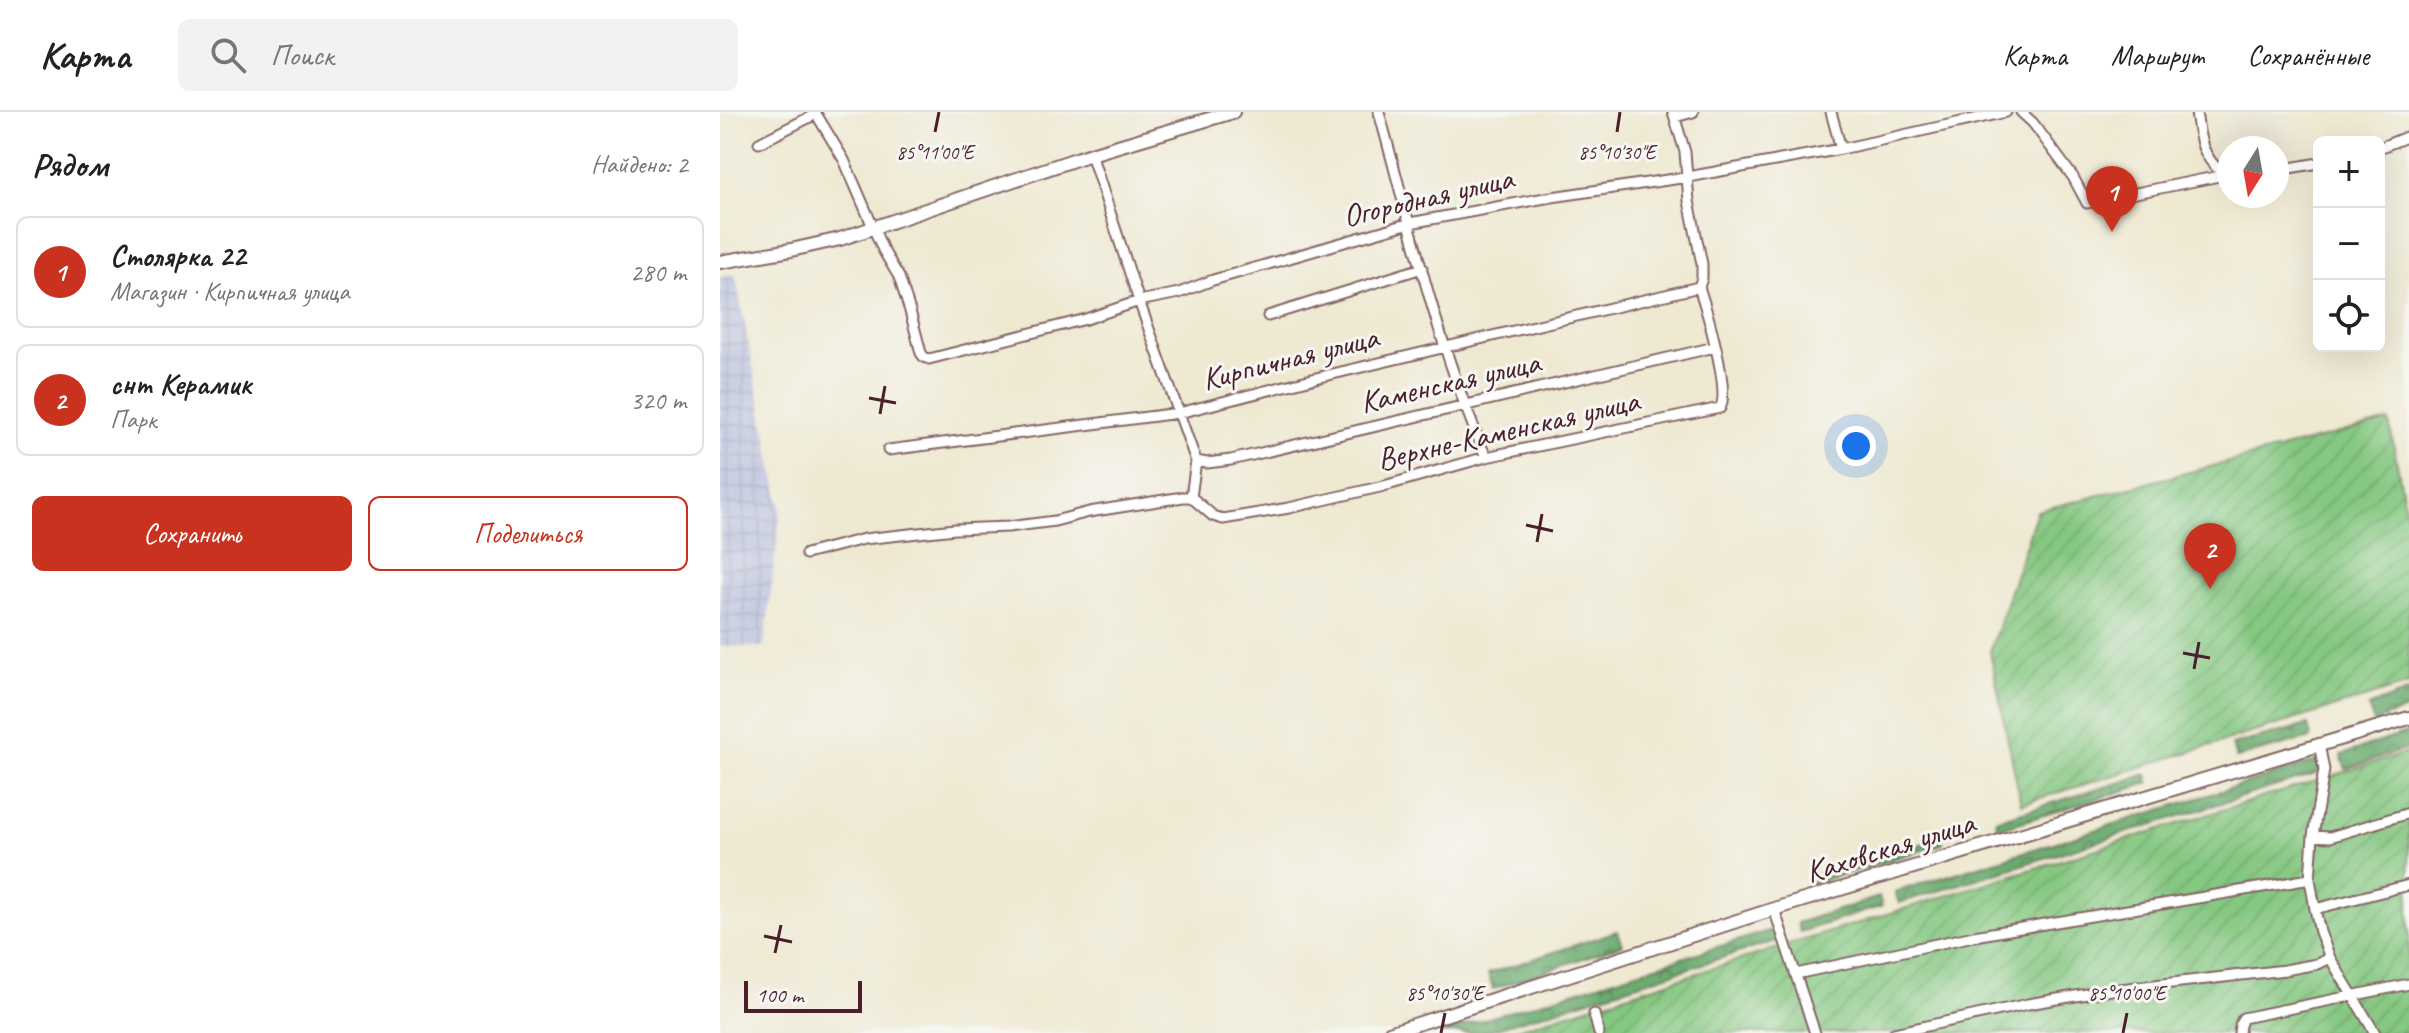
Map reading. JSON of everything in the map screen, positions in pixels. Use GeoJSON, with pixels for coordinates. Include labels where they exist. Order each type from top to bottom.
{"type":"FeatureCollection","features":[{"type":"Feature","properties":{"kind":"main road"},"geometry":{"type":"LineString","coordinates":[[720,262],[820,244],[1091,154],[1233,112]]}},
{"type":"Feature","properties":{"kind":"main road","name":"Каховская улица"},"geometry":{"type":"LineString","coordinates":[[1389,1033],[1774,909],[2409,718]]}},
{"type":"Feature","properties":{"kind":"street"},"geometry":{"type":"LineString","coordinates":[[1379,112],[1464,406],[1486,457]]}},
{"type":"Feature","properties":{"kind":"street"},"geometry":{"type":"LineString","coordinates":[[1674,114],[1693,112]]}},
{"type":"Feature","properties":{"kind":"street"},"geometry":{"type":"LineString","coordinates":[[1831,112],[1841,149]]}},
{"type":"Feature","properties":{"kind":"street","name":"Огородная улица"},"geometry":{"type":"LineString","coordinates":[[874,227],[902,284],[921,353],[926,359],[1179,293],[1213,280],[1410,223],[1841,149],[2006,112]]}},
{"type":"Feature","properties":{"kind":"street"},"geometry":{"type":"LineString","coordinates":[[2021,112],[2033,123],[2069,172],[2087,203],[2217,176]]}},
{"type":"Feature","properties":{"kind":"street"},"geometry":{"type":"LineString","coordinates":[[2196,112],[2204,152],[2217,168]]}},
{"type":"Feature","properties":{"kind":"street"},"geometry":{"type":"LineString","coordinates":[[759,143],[816,113],[844,160],[874,227]]}},
{"type":"Feature","properties":{"kind":"street","name":"Верхне-Каменская улица"},"geometry":{"type":"LineString","coordinates":[[1191,497],[1213,516],[1223,519],[1236,517],[1384,486],[1486,457],[1720,408],[1724,401],[1715,347],[1699,287],[1702,264],[1689,201],[1685,152],[1674,114]]}},
{"type":"Feature","properties":{"kind":"street"},"geometry":{"type":"LineString","coordinates":[[2385,146],[2409,136]]}},
{"type":"Feature","properties":{"kind":"street"},"geometry":{"type":"LineString","coordinates":[[806,554],[864,539],[955,529],[1011,527],[1191,497],[1196,461],[1091,154]]}},
{"type":"Feature","properties":{"kind":"street"},"geometry":{"type":"LineString","coordinates":[[2289,168],[2313,164]]}},
{"type":"Feature","properties":{"kind":"street"},"geometry":{"type":"LineString","coordinates":[[1268,316],[1422,268]]}},
{"type":"Feature","properties":{"kind":"street","name":"Кирпичная улица"},"geometry":{"type":"LineString","coordinates":[[888,450],[1179,413],[1699,287]]}},
{"type":"Feature","properties":{"kind":"street","name":"Каменская улица"},"geometry":{"type":"LineString","coordinates":[[1196,461],[1231,460],[1715,347]]}},
{"type":"Feature","properties":{"kind":"street"},"geometry":{"type":"LineString","coordinates":[[2319,744],[2324,770],[2313,836],[2310,879],[2315,909],[2330,958],[2375,1033]]}},
{"type":"Feature","properties":{"kind":"street"},"geometry":{"type":"LineString","coordinates":[[2313,836],[2330,837],[2409,813]]}},
{"type":"Feature","properties":{"kind":"street"},"geometry":{"type":"LineString","coordinates":[[1796,974],[1974,936],[2310,879]]}},
{"type":"Feature","properties":{"kind":"street"},"geometry":{"type":"LineString","coordinates":[[2315,909],[2409,885]]}},
{"type":"Feature","properties":{"kind":"street"},"geometry":{"type":"LineString","coordinates":[[1774,909],[1796,974],[1810,1030]]}},
{"type":"Feature","properties":{"kind":"street"},"geometry":{"type":"LineString","coordinates":[[1894,1033],[2028,1004],[2111,990],[2285,970],[2317,964],[2330,958]]}},
{"type":"Feature","properties":{"kind":"street"},"geometry":{"type":"LineString","coordinates":[[2239,1033],[2243,1018],[2409,984]]}},
{"type":"Feature","properties":{"kind":"street"},"geometry":{"type":"LineString","coordinates":[[1594,1014],[1599,1033]]}},
{"type":"Feature","properties":{"kind":"shaded area"},"geometry":{"type":"Polygon","coordinates":[[[735,274],[781,509],[764,647],[720,646],[720,277],[735,274]]]}},
{"type":"Feature","properties":{"kind":"green space"},"geometry":{"type":"Polygon","coordinates":[[[2389,421],[2409,528],[2409,684],[2021,804],[1990,651],[2037,511],[2389,421]]]}},
{"type":"Feature","properties":{"kind":"green space"},"geometry":{"type":"Polygon","coordinates":[[[2409,691],[2409,708],[2374,722],[2368,707],[2409,691]]]}},
{"type":"Feature","properties":{"kind":"green space"},"geometry":{"type":"Polygon","coordinates":[[[2308,725],[2311,738],[2236,758],[2232,745],[2308,725]]]}},
{"type":"Feature","properties":{"kind":"green space"},"geometry":{"type":"Polygon","coordinates":[[[2409,732],[2409,748],[2346,769],[2341,755],[2409,732]]]}},
{"type":"Feature","properties":{"kind":"green space"},"geometry":{"type":"Polygon","coordinates":[[[2409,752],[2409,1033],[1504,1033],[2409,752]]]}},
{"type":"Feature","properties":{"kind":"green space"},"geometry":{"type":"Polygon","coordinates":[[[2318,761],[2322,772],[1899,903],[1895,892],[2318,761]]]}},
{"type":"Feature","properties":{"kind":"green space"},"geometry":{"type":"Polygon","coordinates":[[[2147,774],[2149,783],[1998,829],[1996,820],[2147,774]]]}},
{"type":"Feature","properties":{"kind":"green space"},"geometry":{"type":"Polygon","coordinates":[[[1941,838],[1943,844],[1811,884],[1809,878],[1941,838]]]}},
{"type":"Feature","properties":{"kind":"green space"},"geometry":{"type":"Polygon","coordinates":[[[1879,897],[1882,906],[1800,932],[1797,923],[1879,897]]]}},
{"type":"Feature","properties":{"kind":"green space"},"geometry":{"type":"Polygon","coordinates":[[[1778,928],[1782,939],[1481,1033],[1441,1033],[1778,928]]]}},
{"type":"Feature","properties":{"kind":"green space"},"geometry":{"type":"Polygon","coordinates":[[[1617,931],[1622,945],[1493,989],[1488,974],[1617,931]]]}},
{"type":"Feature","properties":{"kind":"place","name":"Столярка 22"},"geometry":{"type":"Point","coordinates":[2112,232]}},
{"type":"Feature","properties":{"kind":"place","name":"снт Керамик"},"geometry":{"type":"Point","coordinates":[2210,589]}}]}
